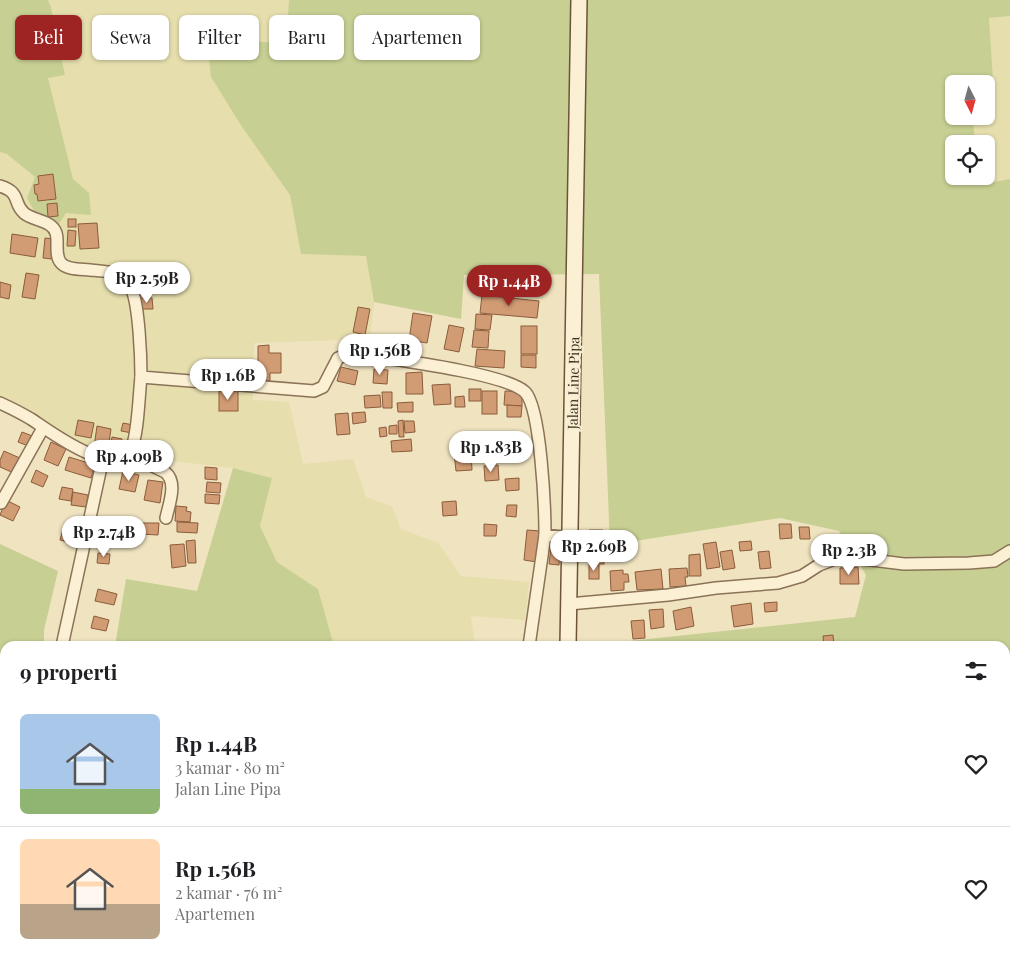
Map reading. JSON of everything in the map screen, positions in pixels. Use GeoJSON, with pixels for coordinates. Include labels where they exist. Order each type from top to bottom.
{"type":"FeatureCollection","features":[{"type":"Feature","properties":{"kind":"main road","name":"Jalan Line Pipa"},"geometry":{"type":"LineString","coordinates":[[568,641],[578,0]]}},
{"type":"Feature","properties":{"kind":"street"},"geometry":{"type":"LineString","coordinates":[[0,186],[11,190],[16,195],[22,211],[26,215],[52,227],[56,232],[58,257],[62,264],[69,267],[112,272],[130,284],[136,306],[141,377],[132,447],[128,454],[116,459],[103,458],[80,449],[0,403]]}},
{"type":"Feature","properties":{"kind":"street"},"geometry":{"type":"LineString","coordinates":[[141,377],[314,391],[323,387],[338,358],[348,354],[358,354],[452,369],[508,383],[524,391],[532,405],[541,460],[545,535],[530,641]]}},
{"type":"Feature","properties":{"kind":"street"},"geometry":{"type":"LineString","coordinates":[[1,503],[43,428]]}},
{"type":"Feature","properties":{"kind":"street"},"geometry":{"type":"LineString","coordinates":[[128,454],[170,476],[172,486],[166,518]]}},
{"type":"Feature","properties":{"kind":"street"},"geometry":{"type":"LineString","coordinates":[[63,641],[103,458]]}},
{"type":"Feature","properties":{"kind":"street"},"geometry":{"type":"LineString","coordinates":[[545,535],[571,538]]}},
{"type":"Feature","properties":{"kind":"street"},"geometry":{"type":"LineString","coordinates":[[569,604],[778,583],[802,576],[819,564],[837,558],[847,557],[904,564],[969,563],[994,561],[1010,552]]}},
{"type":"Feature","properties":{"kind":"shaded area"},"geometry":{"type":"Polygon","coordinates":[[[48,0],[289,0],[288,15],[269,15],[269,51],[259,55],[259,15],[179,15],[179,60],[248,60],[211,77],[242,127],[290,195],[301,254],[366,256],[374,302],[370,339],[254,343],[253,400],[289,402],[303,464],[353,459],[366,497],[392,507],[401,529],[438,543],[461,576],[529,582],[525,620],[471,616],[474,641],[333,641],[318,589],[277,562],[260,526],[272,478],[233,468],[103,453],[57,434],[0,401],[0,152],[7,154],[35,177],[27,198],[66,213],[89,193],[73,180],[48,78],[65,75],[62,60],[82,60],[82,15],[53,15],[48,0]]]}},
{"type":"Feature","properties":{"kind":"shaded area"},"geometry":{"type":"Polygon","coordinates":[[[1010,16],[1010,179],[995,182],[995,135],[974,135],[974,125],[995,125],[995,75],[993,75],[989,17],[1010,16]]]}},
{"type":"Feature","properties":{"kind":"green space"},"geometry":{"type":"Polygon","coordinates":[[[0,0],[48,0],[53,15],[15,15],[15,60],[62,60],[65,75],[48,78],[73,179],[89,193],[91,215],[66,213],[58,225],[35,212],[27,198],[35,177],[7,154],[0,152],[0,0]]]}},
{"type":"Feature","properties":{"kind":"green space"},"geometry":{"type":"Polygon","coordinates":[[[289,0],[1010,0],[1010,16],[989,18],[993,75],[945,75],[945,125],[974,125],[974,135],[945,135],[945,185],[995,185],[995,182],[1010,179],[1010,641],[629,641],[855,617],[866,575],[839,531],[780,518],[610,545],[599,274],[464,275],[461,319],[374,302],[366,256],[301,254],[290,195],[242,127],[211,77],[209,60],[259,60],[259,42],[269,42],[269,60],[344,60],[344,15],[288,15],[289,0]]]}},
{"type":"Feature","properties":{"kind":"green space"},"geometry":{"type":"Polygon","coordinates":[[[233,468],[272,478],[260,526],[277,562],[318,589],[333,641],[116,641],[126,579],[197,591],[233,468]]]}},
{"type":"Feature","properties":{"kind":"green space"},"geometry":{"type":"Polygon","coordinates":[[[0,544],[58,571],[44,630],[44,641],[0,641],[0,544]]]}},
{"type":"Feature","properties":{"kind":"building"},"geometry":{"type":"Polygon","coordinates":[[[53,174],[56,199],[38,201],[34,185],[39,184],[38,176],[53,174]]]}},
{"type":"Feature","properties":{"kind":"building"},"geometry":{"type":"Polygon","coordinates":[[[57,203],[58,216],[48,217],[47,204],[57,203]]]}},
{"type":"Feature","properties":{"kind":"building"},"geometry":{"type":"Polygon","coordinates":[[[68,219],[76,219],[76,227],[68,227],[68,219]]]}},
{"type":"Feature","properties":{"kind":"building"},"geometry":{"type":"Polygon","coordinates":[[[97,223],[99,248],[80,249],[78,224],[97,223]]]}},
{"type":"Feature","properties":{"kind":"building"},"geometry":{"type":"Polygon","coordinates":[[[68,230],[76,231],[75,246],[67,246],[68,230]]]}},
{"type":"Feature","properties":{"kind":"building"},"geometry":{"type":"Polygon","coordinates":[[[12,234],[38,238],[35,257],[10,253],[12,234]]]}},
{"type":"Feature","properties":{"kind":"building"},"geometry":{"type":"Polygon","coordinates":[[[45,238],[54,239],[52,259],[43,258],[45,238]]]}},
{"type":"Feature","properties":{"kind":"building"},"geometry":{"type":"Polygon","coordinates":[[[26,273],[39,275],[35,299],[22,297],[26,273]]]}},
{"type":"Feature","properties":{"kind":"building"},"geometry":{"type":"Polygon","coordinates":[[[508,277],[524,277],[524,288],[507,287],[508,277]]]}},
{"type":"Feature","properties":{"kind":"building"},"geometry":{"type":"Polygon","coordinates":[[[0,282],[11,285],[9,299],[0,297],[0,282]]]}},
{"type":"Feature","properties":{"kind":"building"},"geometry":{"type":"Polygon","coordinates":[[[482,295],[539,301],[537,318],[480,313],[482,295]]]}},
{"type":"Feature","properties":{"kind":"building"},"geometry":{"type":"Polygon","coordinates":[[[141,298],[152,298],[153,309],[142,309],[141,298]]]}},
{"type":"Feature","properties":{"kind":"building"},"geometry":{"type":"Polygon","coordinates":[[[358,307],[370,309],[365,335],[353,332],[358,307]]]}},
{"type":"Feature","properties":{"kind":"building"},"geometry":{"type":"Polygon","coordinates":[[[413,313],[432,316],[427,343],[409,340],[413,313]]]}},
{"type":"Feature","properties":{"kind":"building"},"geometry":{"type":"Polygon","coordinates":[[[476,314],[492,315],[490,330],[475,329],[476,314]]]}},
{"type":"Feature","properties":{"kind":"building"},"geometry":{"type":"Polygon","coordinates":[[[449,325],[464,328],[459,352],[444,349],[449,325]]]}},
{"type":"Feature","properties":{"kind":"building"},"geometry":{"type":"Polygon","coordinates":[[[521,326],[537,326],[537,354],[521,354],[521,326]]]}},
{"type":"Feature","properties":{"kind":"building"},"geometry":{"type":"Polygon","coordinates":[[[474,330],[489,331],[488,348],[472,347],[474,330]]]}},
{"type":"Feature","properties":{"kind":"building"},"geometry":{"type":"Polygon","coordinates":[[[269,345],[269,353],[281,353],[281,373],[270,373],[270,381],[258,381],[258,346],[269,345]]]}},
{"type":"Feature","properties":{"kind":"building"},"geometry":{"type":"Polygon","coordinates":[[[477,349],[505,351],[504,368],[475,366],[477,349]]]}},
{"type":"Feature","properties":{"kind":"building"},"geometry":{"type":"Polygon","coordinates":[[[521,355],[536,355],[536,368],[521,367],[521,355]]]}},
{"type":"Feature","properties":{"kind":"building"},"geometry":{"type":"Polygon","coordinates":[[[341,367],[358,371],[355,385],[337,381],[341,367]]]}},
{"type":"Feature","properties":{"kind":"building"},"geometry":{"type":"Polygon","coordinates":[[[374,369],[388,370],[387,384],[373,383],[374,369]]]}},
{"type":"Feature","properties":{"kind":"building"},"geometry":{"type":"Polygon","coordinates":[[[422,372],[423,394],[406,394],[406,373],[422,372]]]}},
{"type":"Feature","properties":{"kind":"building"},"geometry":{"type":"Polygon","coordinates":[[[450,384],[451,404],[434,405],[432,385],[450,384]]]}},
{"type":"Feature","properties":{"kind":"building"},"geometry":{"type":"Polygon","coordinates":[[[469,389],[481,389],[481,401],[469,401],[469,389]]]}},
{"type":"Feature","properties":{"kind":"building"},"geometry":{"type":"Polygon","coordinates":[[[219,391],[238,391],[238,411],[219,411],[219,391]]]}},
{"type":"Feature","properties":{"kind":"building"},"geometry":{"type":"Polygon","coordinates":[[[482,391],[497,391],[497,414],[482,414],[482,391]]]}},
{"type":"Feature","properties":{"kind":"building"},"geometry":{"type":"Polygon","coordinates":[[[505,391],[522,392],[522,406],[504,405],[505,391]]]}},
{"type":"Feature","properties":{"kind":"building"},"geometry":{"type":"Polygon","coordinates":[[[382,392],[392,392],[392,408],[383,408],[382,392]]]}},
{"type":"Feature","properties":{"kind":"building"},"geometry":{"type":"Polygon","coordinates":[[[380,395],[381,407],[365,408],[364,396],[380,395]]]}},
{"type":"Feature","properties":{"kind":"building"},"geometry":{"type":"Polygon","coordinates":[[[464,396],[465,407],[455,407],[455,397],[464,396]]]}},
{"type":"Feature","properties":{"kind":"building"},"geometry":{"type":"Polygon","coordinates":[[[413,402],[413,412],[398,412],[397,403],[413,402]]]}},
{"type":"Feature","properties":{"kind":"building"},"geometry":{"type":"Polygon","coordinates":[[[507,405],[522,406],[521,417],[507,417],[507,405]]]}},
{"type":"Feature","properties":{"kind":"building"},"geometry":{"type":"Polygon","coordinates":[[[365,412],[366,422],[353,424],[352,413],[365,412]]]}},
{"type":"Feature","properties":{"kind":"building"},"geometry":{"type":"Polygon","coordinates":[[[348,413],[350,434],[337,435],[335,414],[348,413]]]}},
{"type":"Feature","properties":{"kind":"building"},"geometry":{"type":"Polygon","coordinates":[[[78,420],[94,423],[91,438],[75,435],[78,420]]]}},
{"type":"Feature","properties":{"kind":"building"},"geometry":{"type":"Polygon","coordinates":[[[403,420],[404,437],[399,437],[398,421],[403,420]]]}},
{"type":"Feature","properties":{"kind":"building"},"geometry":{"type":"Polygon","coordinates":[[[404,421],[414,421],[415,432],[405,433],[404,421]]]}},
{"type":"Feature","properties":{"kind":"building"},"geometry":{"type":"Polygon","coordinates":[[[123,423],[133,425],[132,433],[121,431],[123,423]]]}},
{"type":"Feature","properties":{"kind":"building"},"geometry":{"type":"Polygon","coordinates":[[[397,425],[397,434],[389,434],[389,426],[397,425]]]}},
{"type":"Feature","properties":{"kind":"building"},"geometry":{"type":"Polygon","coordinates":[[[97,426],[111,429],[108,449],[94,447],[97,426]]]}},
{"type":"Feature","properties":{"kind":"building"},"geometry":{"type":"Polygon","coordinates":[[[386,427],[387,436],[380,437],[379,428],[386,427]]]}},
{"type":"Feature","properties":{"kind":"building"},"geometry":{"type":"Polygon","coordinates":[[[22,432],[35,437],[31,447],[18,442],[22,432]]]}},
{"type":"Feature","properties":{"kind":"building"},"geometry":{"type":"Polygon","coordinates":[[[112,437],[122,439],[120,450],[110,449],[112,437]]]}},
{"type":"Feature","properties":{"kind":"building"},"geometry":{"type":"Polygon","coordinates":[[[411,439],[412,451],[392,452],[391,441],[411,439]]]}},
{"type":"Feature","properties":{"kind":"building"},"geometry":{"type":"Polygon","coordinates":[[[51,442],[66,449],[58,466],[44,460],[51,442]]]}},
{"type":"Feature","properties":{"kind":"building"},"geometry":{"type":"Polygon","coordinates":[[[4,451],[22,459],[16,474],[0,467],[0,460],[4,451]]]}},
{"type":"Feature","properties":{"kind":"building"},"geometry":{"type":"Polygon","coordinates":[[[471,451],[472,470],[456,471],[454,453],[471,451]]]}},
{"type":"Feature","properties":{"kind":"building"},"geometry":{"type":"Polygon","coordinates":[[[69,457],[95,465],[91,478],[65,470],[69,457]]]}},
{"type":"Feature","properties":{"kind":"building"},"geometry":{"type":"Polygon","coordinates":[[[498,465],[499,480],[485,481],[484,466],[498,465]]]}},
{"type":"Feature","properties":{"kind":"building"},"geometry":{"type":"Polygon","coordinates":[[[205,467],[217,468],[217,480],[205,479],[205,467]]]}},
{"type":"Feature","properties":{"kind":"building"},"geometry":{"type":"Polygon","coordinates":[[[36,470],[48,476],[43,487],[31,482],[36,470]]]}},
{"type":"Feature","properties":{"kind":"building"},"geometry":{"type":"Polygon","coordinates":[[[123,471],[139,475],[135,492],[119,489],[123,471]]]}},
{"type":"Feature","properties":{"kind":"building"},"geometry":{"type":"Polygon","coordinates":[[[519,478],[519,490],[506,491],[505,479],[519,478]]]}},
{"type":"Feature","properties":{"kind":"building"},"geometry":{"type":"Polygon","coordinates":[[[148,480],[163,482],[160,503],[144,500],[148,480]]]}},
{"type":"Feature","properties":{"kind":"building"},"geometry":{"type":"Polygon","coordinates":[[[207,482],[221,483],[220,493],[206,492],[207,482]]]}},
{"type":"Feature","properties":{"kind":"building"},"geometry":{"type":"Polygon","coordinates":[[[62,487],[73,489],[71,501],[59,499],[62,487]]]}},
{"type":"Feature","properties":{"kind":"building"},"geometry":{"type":"Polygon","coordinates":[[[73,492],[88,495],[86,507],[71,505],[73,492]]]}},
{"type":"Feature","properties":{"kind":"building"},"geometry":{"type":"Polygon","coordinates":[[[205,494],[220,495],[219,504],[205,503],[205,494]]]}},
{"type":"Feature","properties":{"kind":"building"},"geometry":{"type":"Polygon","coordinates":[[[6,500],[20,507],[13,521],[0,515],[6,500]]]}},
{"type":"Feature","properties":{"kind":"building"},"geometry":{"type":"Polygon","coordinates":[[[456,501],[457,515],[443,516],[442,502],[456,501]]]}},
{"type":"Feature","properties":{"kind":"building"},"geometry":{"type":"Polygon","coordinates":[[[507,505],[517,505],[516,517],[506,516],[507,505]]]}},
{"type":"Feature","properties":{"kind":"building"},"geometry":{"type":"Polygon","coordinates":[[[176,506],[187,507],[186,511],[191,512],[190,522],[175,521],[176,506]]]}},
{"type":"Feature","properties":{"kind":"building"},"geometry":{"type":"Polygon","coordinates":[[[177,522],[198,523],[197,533],[177,532],[177,522]]]}},
{"type":"Feature","properties":{"kind":"building"},"geometry":{"type":"Polygon","coordinates":[[[139,523],[159,523],[158,535],[139,534],[139,523]]]}},
{"type":"Feature","properties":{"kind":"building"},"geometry":{"type":"Polygon","coordinates":[[[484,524],[497,525],[496,536],[484,536],[484,524]]]}},
{"type":"Feature","properties":{"kind":"building"},"geometry":{"type":"Polygon","coordinates":[[[779,524],[791,524],[792,538],[780,539],[779,524]]]}},
{"type":"Feature","properties":{"kind":"building"},"geometry":{"type":"Polygon","coordinates":[[[799,527],[809,527],[810,539],[800,539],[799,527]]]}},
{"type":"Feature","properties":{"kind":"building"},"geometry":{"type":"Polygon","coordinates":[[[63,529],[78,533],[76,544],[60,540],[63,529]]]}},
{"type":"Feature","properties":{"kind":"building"},"geometry":{"type":"Polygon","coordinates":[[[527,530],[540,531],[537,562],[524,560],[527,530]]]}},
{"type":"Feature","properties":{"kind":"building"},"geometry":{"type":"Polygon","coordinates":[[[589,530],[603,530],[603,540],[590,541],[589,530]]]}},
{"type":"Feature","properties":{"kind":"building"},"geometry":{"type":"Polygon","coordinates":[[[195,540],[196,563],[188,563],[186,541],[195,540]]]}},
{"type":"Feature","properties":{"kind":"building"},"geometry":{"type":"Polygon","coordinates":[[[751,541],[752,550],[740,551],[739,542],[751,541]]]}},
{"type":"Feature","properties":{"kind":"building"},"geometry":{"type":"Polygon","coordinates":[[[716,542],[720,567],[707,569],[703,544],[716,542]]]}},
{"type":"Feature","properties":{"kind":"building"},"geometry":{"type":"Polygon","coordinates":[[[184,544],[186,566],[172,568],[170,545],[184,544]]]}},
{"type":"Feature","properties":{"kind":"building"},"geometry":{"type":"Polygon","coordinates":[[[591,544],[605,544],[605,554],[590,553],[591,544]]]}},
{"type":"Feature","properties":{"kind":"building"},"geometry":{"type":"Polygon","coordinates":[[[551,548],[560,549],[559,565],[549,564],[551,548]]]}},
{"type":"Feature","properties":{"kind":"building"},"geometry":{"type":"Polygon","coordinates":[[[732,550],[735,568],[723,570],[720,552],[732,550]]]}},
{"type":"Feature","properties":{"kind":"building"},"geometry":{"type":"Polygon","coordinates":[[[769,551],[771,568],[760,569],[758,552],[769,551]]]}},
{"type":"Feature","properties":{"kind":"building"},"geometry":{"type":"Polygon","coordinates":[[[98,553],[110,554],[109,564],[97,563],[98,553]]]}},
{"type":"Feature","properties":{"kind":"building"},"geometry":{"type":"Polygon","coordinates":[[[700,554],[701,576],[689,576],[689,555],[700,554]]]}},
{"type":"Feature","properties":{"kind":"building"},"geometry":{"type":"Polygon","coordinates":[[[589,556],[604,556],[604,564],[589,564],[589,556]]]}},
{"type":"Feature","properties":{"kind":"building"},"geometry":{"type":"Polygon","coordinates":[[[589,565],[599,565],[599,579],[589,579],[589,565]]]}},
{"type":"Feature","properties":{"kind":"building"},"geometry":{"type":"Polygon","coordinates":[[[858,567],[859,584],[840,584],[840,568],[858,567]]]}},
{"type":"Feature","properties":{"kind":"building"},"geometry":{"type":"Polygon","coordinates":[[[687,568],[686,586],[670,587],[669,569],[687,568]]]}},
{"type":"Feature","properties":{"kind":"building"},"geometry":{"type":"Polygon","coordinates":[[[661,569],[663,589],[637,590],[635,572],[661,569]]]}},
{"type":"Feature","properties":{"kind":"building"},"geometry":{"type":"Polygon","coordinates":[[[623,570],[623,574],[628,574],[629,582],[624,582],[624,590],[611,591],[610,571],[623,570]]]}},
{"type":"Feature","properties":{"kind":"building"},"geometry":{"type":"Polygon","coordinates":[[[98,589],[117,594],[114,605],[95,601],[98,589]]]}},
{"type":"Feature","properties":{"kind":"building"},"geometry":{"type":"Polygon","coordinates":[[[777,602],[777,611],[765,612],[764,603],[777,602]]]}},
{"type":"Feature","properties":{"kind":"building"},"geometry":{"type":"Polygon","coordinates":[[[751,603],[753,624],[734,627],[731,606],[751,603]]]}},
{"type":"Feature","properties":{"kind":"building"},"geometry":{"type":"Polygon","coordinates":[[[691,607],[694,626],[676,630],[673,611],[691,607]]]}},
{"type":"Feature","properties":{"kind":"building"},"geometry":{"type":"Polygon","coordinates":[[[663,609],[664,627],[651,629],[649,610],[663,609]]]}},
{"type":"Feature","properties":{"kind":"building"},"geometry":{"type":"Polygon","coordinates":[[[94,616],[109,620],[106,631],[91,628],[94,616]]]}},
{"type":"Feature","properties":{"kind":"building"},"geometry":{"type":"Polygon","coordinates":[[[644,620],[645,638],[633,639],[631,621],[644,620]]]}},
{"type":"Feature","properties":{"kind":"building"},"geometry":{"type":"Polygon","coordinates":[[[833,635],[834,641],[824,641],[823,636],[833,635]]]}}]}
